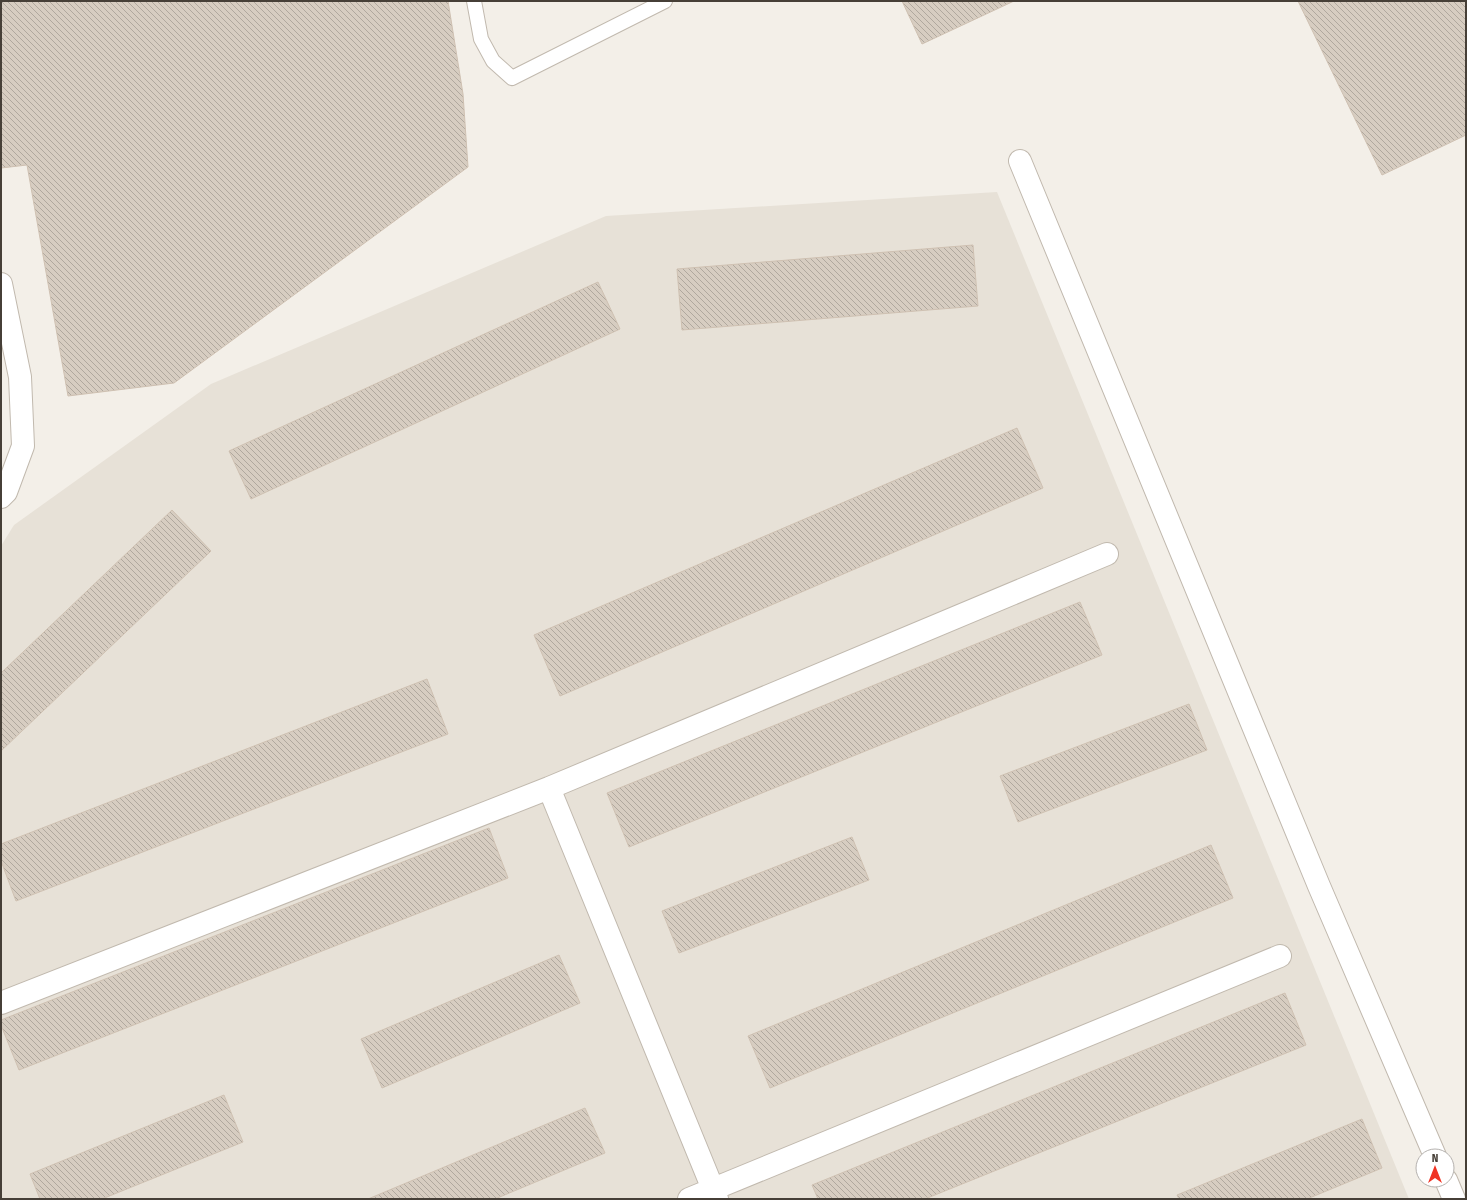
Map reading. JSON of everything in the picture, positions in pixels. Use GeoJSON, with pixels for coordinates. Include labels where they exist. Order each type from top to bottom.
{"type":"FeatureCollection","features":[{"type":"Feature","properties":{"kind":"street"},"geometry":{"type":"LineString","coordinates":[[1020,161],[1319,886],[1432,1148]]}},
{"type":"Feature","properties":{"kind":"street"},"geometry":{"type":"LineString","coordinates":[[1,284],[20,377],[23,446],[6,492],[1,497]]}},
{"type":"Feature","properties":{"kind":"street"},"geometry":{"type":"LineString","coordinates":[[1,1003],[549,788],[1107,554]]}},
{"type":"Feature","properties":{"kind":"street"},"geometry":{"type":"LineString","coordinates":[[549,788],[714,1194]]}},
{"type":"Feature","properties":{"kind":"street"},"geometry":{"type":"LineString","coordinates":[[689,1199],[714,1194],[1280,956]]}},
{"type":"Feature","properties":{"kind":"street"},"geometry":{"type":"LineString","coordinates":[[1449,1188],[1454,1199]]}},
{"type":"Feature","properties":{"kind":"lane"},"geometry":{"type":"LineString","coordinates":[[474,1],[481,39],[494,61],[512,78],[665,1]]}},
{"type":"Feature","properties":{"kind":"shaded area"},"geometry":{"type":"Polygon","coordinates":[[[997,192],[1409,1199],[1,1199],[1,546],[14,525],[211,384],[606,216],[997,192]]]}},
{"type":"Feature","properties":{"kind":"building"},"geometry":{"type":"Polygon","coordinates":[[[1,1],[448,1],[463,94],[468,167],[174,383],[68,396],[27,165],[1,168],[1,1]]]}},
{"type":"Feature","properties":{"kind":"building"},"geometry":{"type":"Polygon","coordinates":[[[902,1],[1014,1],[922,44],[902,1]]]}},
{"type":"Feature","properties":{"kind":"building"},"geometry":{"type":"Polygon","coordinates":[[[1298,1],[1466,1],[1466,135],[1382,175],[1298,1]]]}},
{"type":"Feature","properties":{"kind":"building"},"geometry":{"type":"Polygon","coordinates":[[[973,245],[978,306],[682,330],[677,269],[973,245]]]}},
{"type":"Feature","properties":{"kind":"building"},"geometry":{"type":"Polygon","coordinates":[[[598,282],[620,329],[251,499],[229,451],[598,282]]]}},
{"type":"Feature","properties":{"kind":"building"},"geometry":{"type":"Polygon","coordinates":[[[1017,428],[1043,488],[560,696],[534,635],[1017,428]]]}},
{"type":"Feature","properties":{"kind":"building"},"geometry":{"type":"Polygon","coordinates":[[[172,510],[211,551],[1,751],[1,673],[172,510]]]}},
{"type":"Feature","properties":{"kind":"building"},"geometry":{"type":"Polygon","coordinates":[[[1080,602],[1102,655],[629,847],[607,793],[1080,602]]]}},
{"type":"Feature","properties":{"kind":"building"},"geometry":{"type":"Polygon","coordinates":[[[427,679],[448,734],[16,901],[1,861],[1,844],[427,679]]]}},
{"type":"Feature","properties":{"kind":"building"},"geometry":{"type":"Polygon","coordinates":[[[1189,704],[1207,750],[1018,822],[1000,776],[1189,704]]]}},
{"type":"Feature","properties":{"kind":"building"},"geometry":{"type":"Polygon","coordinates":[[[489,828],[508,878],[19,1070],[1,1025],[1,1020],[489,828]]]}},
{"type":"Feature","properties":{"kind":"building"},"geometry":{"type":"Polygon","coordinates":[[[852,837],[869,880],[679,953],[662,911],[852,837]]]}},
{"type":"Feature","properties":{"kind":"building"},"geometry":{"type":"Polygon","coordinates":[[[1211,845],[1233,898],[770,1088],[748,1036],[1211,845]]]}},
{"type":"Feature","properties":{"kind":"building"},"geometry":{"type":"Polygon","coordinates":[[[559,955],[580,1003],[382,1088],[361,1039],[559,955]]]}},
{"type":"Feature","properties":{"kind":"building"},"geometry":{"type":"Polygon","coordinates":[[[1285,993],[1306,1045],[925,1199],[818,1199],[812,1185],[1285,993]]]}},
{"type":"Feature","properties":{"kind":"building"},"geometry":{"type":"Polygon","coordinates":[[[224,1095],[243,1142],[102,1199],[40,1199],[30,1174],[224,1095]]]}},
{"type":"Feature","properties":{"kind":"building"},"geometry":{"type":"Polygon","coordinates":[[[585,1108],[605,1153],[495,1199],[368,1199],[585,1108]]]}},
{"type":"Feature","properties":{"kind":"building"},"geometry":{"type":"Polygon","coordinates":[[[1362,1119],[1382,1168],[1307,1199],[1179,1199],[1177,1195],[1362,1119]]]}}]}
